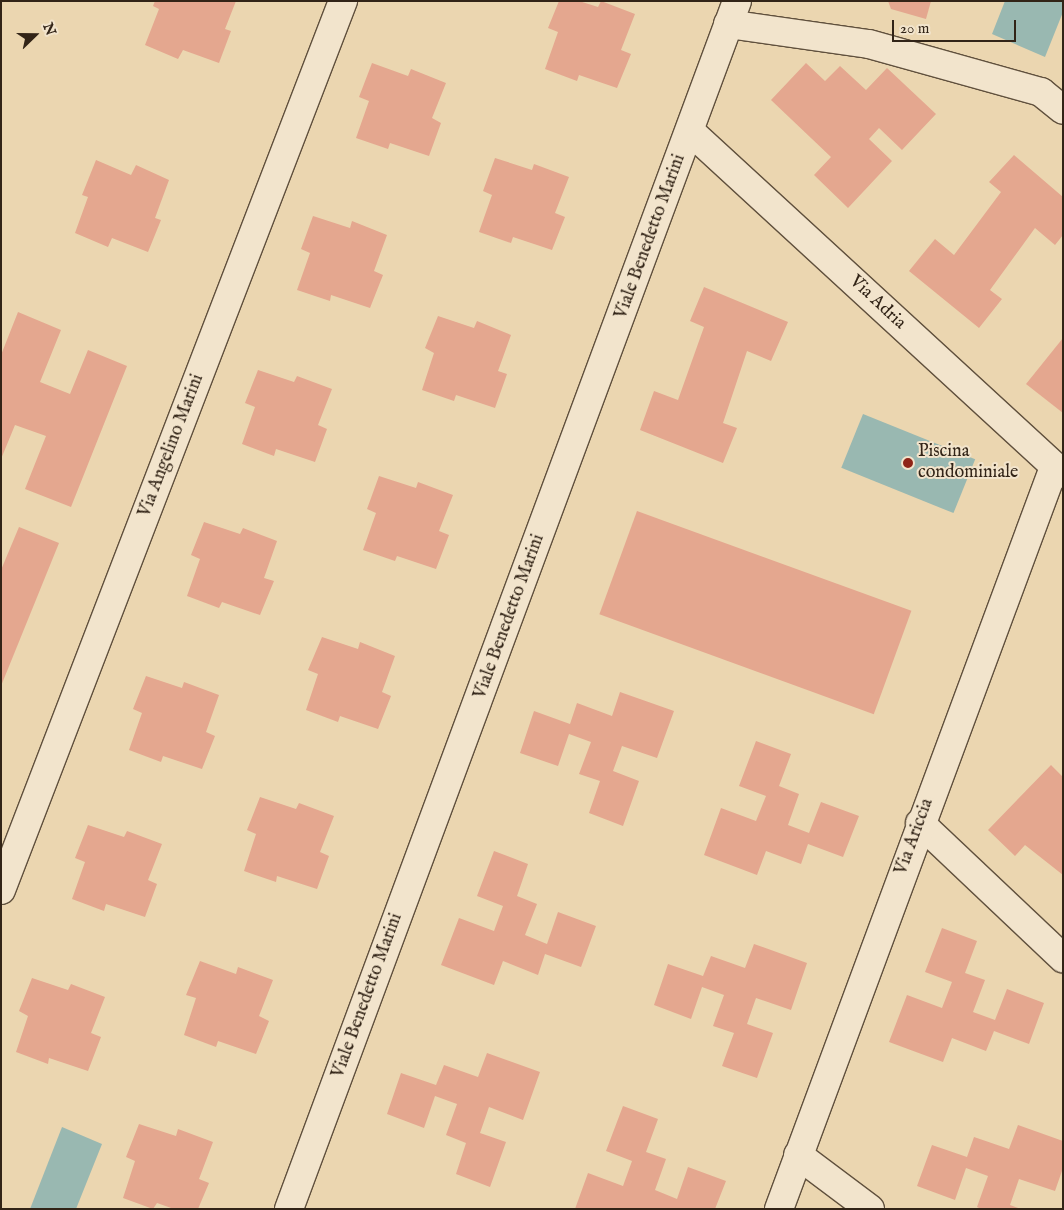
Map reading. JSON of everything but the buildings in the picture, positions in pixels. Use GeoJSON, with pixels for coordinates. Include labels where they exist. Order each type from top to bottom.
{"type":"FeatureCollection","features":[{"type":"Feature","properties":{"kind":"street","name":"Via Angelino Marini"},"geometry":{"type":"LineString","coordinates":[[1,890],[343,1]]}},
{"type":"Feature","properties":{"kind":"street","name":"Viale Benedetto Marini"},"geometry":{"type":"LineString","coordinates":[[289,1209],[691,132],[732,13],[869,44],[1041,92],[1063,110]]}},
{"type":"Feature","properties":{"kind":"street","name":"Via Adria"},"geometry":{"type":"LineString","coordinates":[[691,132],[1058,471]]}},
{"type":"Feature","properties":{"kind":"street","name":"Via Ariccia"},"geometry":{"type":"LineString","coordinates":[[779,1209],[920,823],[1058,471]]}},
{"type":"Feature","properties":{"kind":"street"},"geometry":{"type":"LineString","coordinates":[[920,823],[1063,958]]}},
{"type":"Feature","properties":{"kind":"street"},"geometry":{"type":"LineString","coordinates":[[798,1155],[870,1209]]}},
{"type":"Feature","properties":{"kind":"water"},"geometry":{"type":"Polygon","coordinates":[[[1005,1],[1063,1],[1063,12],[1045,57],[992,34],[1005,1]]]}},
{"type":"Feature","properties":{"kind":"water","name":"Piscina condominiale"},"geometry":{"type":"Polygon","coordinates":[[[863,414],[975,459],[953,513],[841,468],[863,414]]]}},
{"type":"Feature","properties":{"kind":"water"},"geometry":{"type":"Polygon","coordinates":[[[62,1127],[102,1144],[76,1209],[30,1209],[62,1127]]]}},
{"type":"Feature","properties":{"kind":"place","name":"Piscina condominiale"},"geometry":{"type":"Point","coordinates":[908,463]}}]}
